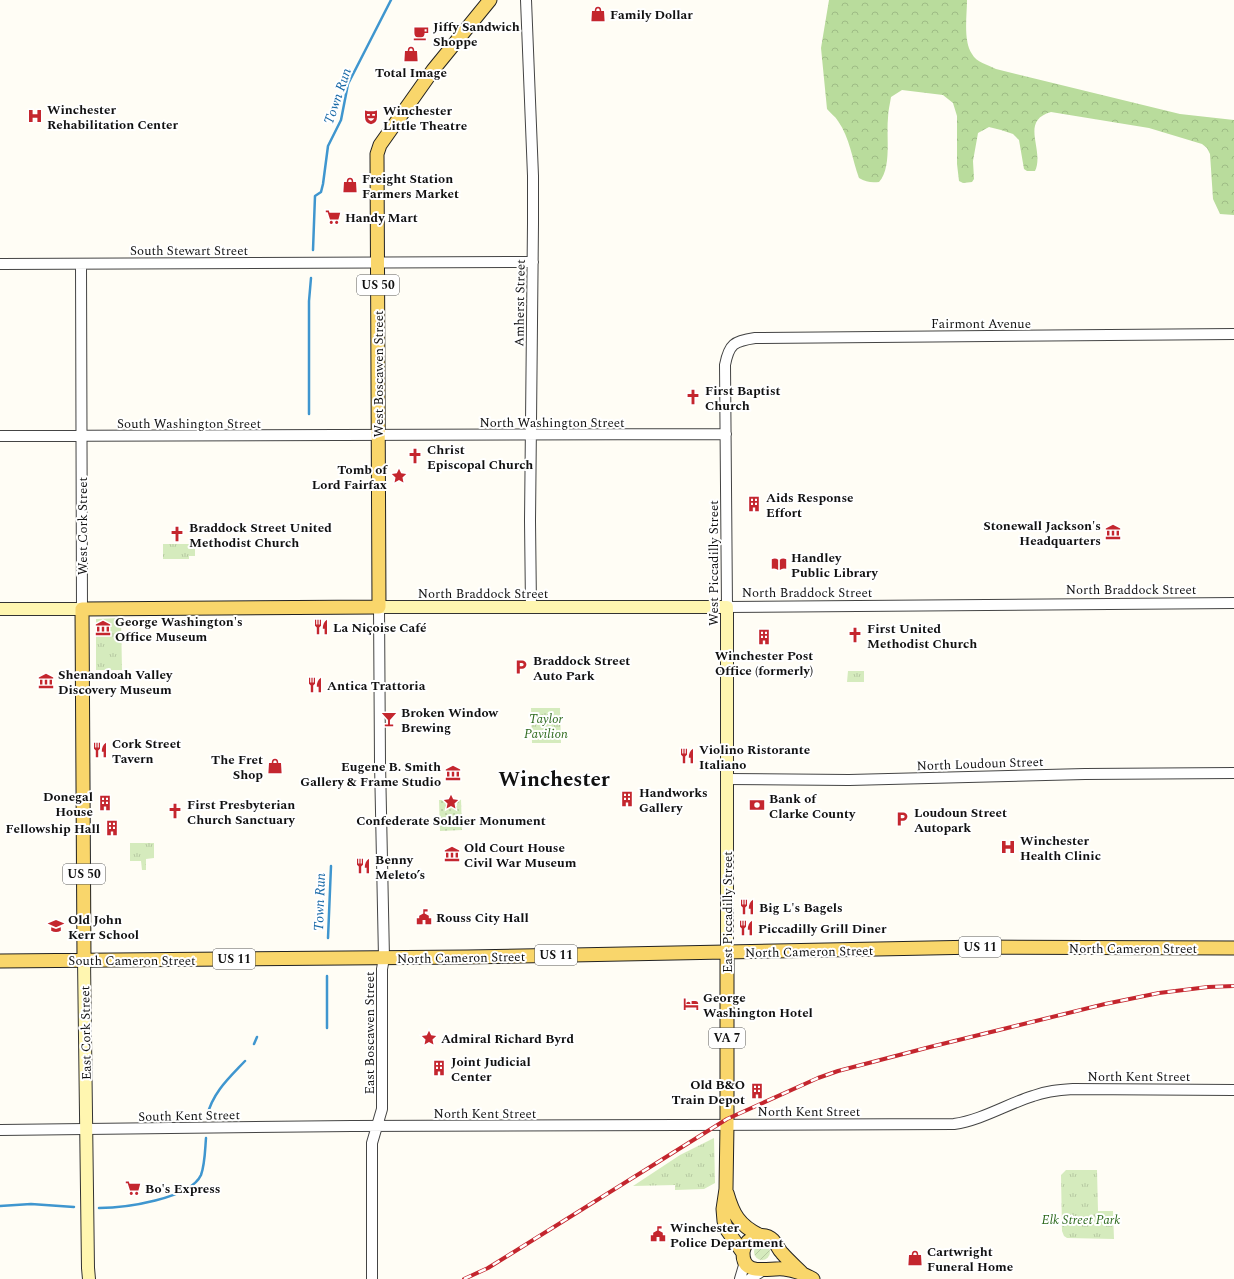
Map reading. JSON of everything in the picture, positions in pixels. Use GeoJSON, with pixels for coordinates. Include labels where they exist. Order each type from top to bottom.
{"type":"FeatureCollection","features":[{"type":"Feature","properties":{"kind":"main road","name":"West Boscawen Street"},"geometry":{"type":"LineString","coordinates":[[379,607],[377,159],[380,145],[433,70],[489,1]]}},
{"type":"Feature","properties":{"kind":"main road","name":"North Braddock Street"},"geometry":{"type":"LineString","coordinates":[[379,607],[727,606]]}},
{"type":"Feature","properties":{"kind":"main road","name":"West Piccadilly Street"},"geometry":{"type":"LineString","coordinates":[[727,606],[727,779]]}},
{"type":"Feature","properties":{"kind":"main road"},"geometry":{"type":"LineString","coordinates":[[0,609],[379,607]]}},
{"type":"Feature","properties":{"kind":"main road","name":"West Cork Street"},"geometry":{"type":"LineString","coordinates":[[82,609],[84,788]]}},
{"type":"Feature","properties":{"kind":"main road","name":"East Piccadilly Street"},"geometry":{"type":"LineString","coordinates":[[727,779],[726,1189],[731,1207],[737,1218],[750,1231],[760,1235]]}},
{"type":"Feature","properties":{"kind":"main road","name":"East Cork Street"},"geometry":{"type":"LineString","coordinates":[[84,788],[84,960],[89,1279]]}},
{"type":"Feature","properties":{"kind":"main road","name":"North Cameron Street"},"geometry":{"type":"LineString","coordinates":[[384,958],[980,947],[1234,948]]}},
{"type":"Feature","properties":{"kind":"main road","name":"South Cameron Street"},"geometry":{"type":"LineString","coordinates":[[0,960],[384,958]]}},
{"type":"Feature","properties":{"kind":"main road","name":"East Piccadilly Street"},"geometry":{"type":"LineString","coordinates":[[726,1189],[723,1197],[724,1221],[727,1230],[744,1258]]}},
{"type":"Feature","properties":{"kind":"main road"},"geometry":{"type":"LineString","coordinates":[[744,1258],[744,1248],[750,1239],[760,1235]]}},
{"type":"Feature","properties":{"kind":"main road","name":"VA 7"},"geometry":{"type":"LineString","coordinates":[[760,1235],[769,1237],[773,1240],[778,1249],[807,1276]]}},
{"type":"Feature","properties":{"kind":"main road"},"geometry":{"type":"LineString","coordinates":[[766,1270],[778,1260],[778,1249]]}},
{"type":"Feature","properties":{"kind":"main road","name":"VA 7"},"geometry":{"type":"LineString","coordinates":[[744,1258],[752,1269],[785,1269],[807,1276]]}},
{"type":"Feature","properties":{"kind":"street","name":"Amherst Street"},"geometry":{"type":"LineString","coordinates":[[526,0],[533,176],[530,521],[531,607]]}},
{"type":"Feature","properties":{"kind":"street","name":"South Stewart Street"},"geometry":{"type":"LineString","coordinates":[[0,264],[533,262]]}},
{"type":"Feature","properties":{"kind":"street","name":"West Cork Street"},"geometry":{"type":"LineString","coordinates":[[81,264],[82,609]]}},
{"type":"Feature","properties":{"kind":"street","name":"Fairmont Avenue"},"geometry":{"type":"LineString","coordinates":[[731,347],[741,341],[755,338],[1234,334]]}},
{"type":"Feature","properties":{"kind":"street","name":"West Piccadilly Street"},"geometry":{"type":"LineString","coordinates":[[727,606],[725,366],[727,353],[731,347]]}},
{"type":"Feature","properties":{"kind":"street","name":"North Washington Street"},"geometry":{"type":"LineString","coordinates":[[378,435],[531,436],[726,434]]}},
{"type":"Feature","properties":{"kind":"street","name":"South Washington Street"},"geometry":{"type":"LineString","coordinates":[[0,436],[378,435]]}},
{"type":"Feature","properties":{"kind":"street","name":"North Braddock Street"},"geometry":{"type":"LineString","coordinates":[[727,606],[1234,603]]}},
{"type":"Feature","properties":{"kind":"street","name":"West Boscawen Street"},"geometry":{"type":"LineString","coordinates":[[379,607],[381,785]]}},
{"type":"Feature","properties":{"kind":"street","name":"North Loudoun Street"},"geometry":{"type":"LineString","coordinates":[[727,779],[849,780],[1085,774],[1234,773]]}},
{"type":"Feature","properties":{"kind":"street","name":"East Boscawen Street"},"geometry":{"type":"LineString","coordinates":[[372,1279],[372,1144],[382,1109],[382,969],[384,958],[381,785]]}},
{"type":"Feature","properties":{"kind":"street","name":"North Kent Street"},"geometry":{"type":"LineString","coordinates":[[378,1126],[954,1124],[968,1122],[1033,1095],[1054,1090],[1073,1088],[1234,1090]]}},
{"type":"Feature","properties":{"kind":"street","name":"South Kent Street"},"geometry":{"type":"LineString","coordinates":[[0,1130],[378,1126]]}},
{"type":"Feature","properties":{"kind":"street"},"geometry":{"type":"LineString","coordinates":[[740,1279],[744,1258]]}},
{"type":"Feature","properties":{"kind":"street"},"geometry":{"type":"LineString","coordinates":[[750,1279],[766,1270]]}},
{"type":"Feature","properties":{"kind":"green space"},"geometry":{"type":"Polygon","coordinates":[[[829,0],[967,0],[966,35],[969,49],[976,59],[986,65],[996,69],[1180,114],[1234,120],[1234,215],[1220,214],[1213,199],[1210,154],[1207,148],[1202,144],[1149,128],[1051,112],[1042,116],[1036,122],[1035,137],[1037,163],[1035,171],[1027,171],[1024,169],[1019,140],[1013,134],[989,127],[978,133],[973,161],[974,179],[972,182],[963,183],[959,181],[957,164],[957,116],[953,103],[943,95],[902,90],[891,97],[888,115],[888,152],[886,169],[883,176],[879,182],[869,182],[859,178],[845,134],[837,119],[827,109],[821,48],[829,0]]]}},
{"type":"Feature","properties":{"kind":"green space"},"geometry":{"type":"Polygon","coordinates":[[[163,544],[195,544],[195,556],[189,556],[189,559],[163,559],[163,544]]]}},
{"type":"Feature","properties":{"kind":"green space"},"geometry":{"type":"Polygon","coordinates":[[[121,618],[122,670],[96,670],[96,619],[121,618]]]}},
{"type":"Feature","properties":{"kind":"green space"},"geometry":{"type":"Polygon","coordinates":[[[848,671],[864,671],[864,682],[847,682],[848,671]]]}},
{"type":"Feature","properties":{"kind":"green space","name":"Taylor Pavilion"},"geometry":{"type":"Polygon","coordinates":[[[531,708],[560,708],[561,743],[532,743],[531,708]]]}},
{"type":"Feature","properties":{"kind":"green space"},"geometry":{"type":"Polygon","coordinates":[[[457,799],[461,799],[462,830],[440,831],[439,800],[447,800],[447,806],[457,806],[457,799]]]}},
{"type":"Feature","properties":{"kind":"green space"},"geometry":{"type":"Polygon","coordinates":[[[130,843],[154,843],[154,858],[146,859],[146,870],[142,870],[141,861],[130,861],[130,843]]]}},
{"type":"Feature","properties":{"kind":"green space"},"geometry":{"type":"Polygon","coordinates":[[[714,1138],[715,1183],[704,1189],[675,1190],[675,1185],[633,1186],[680,1155],[714,1138]]]}},
{"type":"Feature","properties":{"kind":"green space","name":"Elk Street Park"},"geometry":{"type":"Polygon","coordinates":[[[1066,1170],[1097,1170],[1098,1211],[1113,1211],[1114,1239],[1067,1238],[1064,1236],[1062,1231],[1061,1175],[1066,1170]]]}},
{"type":"Feature","properties":{"kind":"green space"},"geometry":{"type":"Polygon","coordinates":[[[762,1244],[769,1249],[770,1252],[765,1259],[762,1260],[755,1255],[754,1252],[759,1245],[762,1244]]]}},
{"type":"Feature","properties":{"kind":"waterway","name":"Town Run"},"geometry":{"type":"LineString","coordinates":[[313,250],[315,196],[321,192],[328,146],[341,120],[348,84],[391,0]]}},
{"type":"Feature","properties":{"kind":"waterway","name":"Town Run"},"geometry":{"type":"LineString","coordinates":[[309,414],[309,301],[311,278]]}},
{"type":"Feature","properties":{"kind":"waterway","name":"Town Run"},"geometry":{"type":"LineString","coordinates":[[328,938],[331,866]]}},
{"type":"Feature","properties":{"kind":"waterway","name":"Town Run"},"geometry":{"type":"LineString","coordinates":[[327,976],[327,1028]]}},
{"type":"Feature","properties":{"kind":"waterway","name":"Town Run"},"geometry":{"type":"LineString","coordinates":[[254,1044],[257,1037]]}},
{"type":"Feature","properties":{"kind":"waterway","name":"Town Run"},"geometry":{"type":"LineString","coordinates":[[207,1116],[217,1093],[245,1061]]}},
{"type":"Feature","properties":{"kind":"waterway","name":"Town Run"},"geometry":{"type":"LineString","coordinates":[[99,1208],[139,1204],[170,1196],[184,1190],[194,1183],[201,1175],[204,1162],[206,1138]]}},
{"type":"Feature","properties":{"kind":"waterway","name":"Town Run"},"geometry":{"type":"LineString","coordinates":[[0,1206],[31,1204],[74,1207]]}},
{"type":"Feature","properties":{"kind":"railway"},"geometry":{"type":"LineString","coordinates":[[464,1279],[488,1268],[727,1119],[818,1078],[838,1071],[930,1047],[1105,1004],[1159,993],[1208,987],[1234,986]]}},
{"type":"Feature","properties":{"kind":"place","name":"Family Dollar"},"geometry":{"type":"Point","coordinates":[598,14]}},
{"type":"Feature","properties":{"kind":"place","name":"Jiffy Sandwich Shoppe"},"geometry":{"type":"Point","coordinates":[421,33]}},
{"type":"Feature","properties":{"kind":"place","name":"Total Image"},"geometry":{"type":"Point","coordinates":[411,54]}},
{"type":"Feature","properties":{"kind":"place","name":"Winchester Rehabilitation Center"},"geometry":{"type":"Point","coordinates":[35,116]}},
{"type":"Feature","properties":{"kind":"place","name":"Winchester Little Theatre"},"geometry":{"type":"Point","coordinates":[371,117]}},
{"type":"Feature","properties":{"kind":"place","name":"Freight Station Farmers Market"},"geometry":{"type":"Point","coordinates":[350,185]}},
{"type":"Feature","properties":{"kind":"place","name":"Handy Mart"},"geometry":{"type":"Point","coordinates":[333,217]}},
{"type":"Feature","properties":{"kind":"place","name":"First Baptist Church"},"geometry":{"type":"Point","coordinates":[693,397]}},
{"type":"Feature","properties":{"kind":"place","name":"Christ Episcopal Church"},"geometry":{"type":"Point","coordinates":[415,456]}},
{"type":"Feature","properties":{"kind":"place","name":"Tomb of Lord Fairfax"},"geometry":{"type":"Point","coordinates":[399,476]}},
{"type":"Feature","properties":{"kind":"place","name":"Aids Response Effort"},"geometry":{"type":"Point","coordinates":[754,504]}},
{"type":"Feature","properties":{"kind":"place","name":"Stonewall Jackson's Headquarters"},"geometry":{"type":"Point","coordinates":[1113,532]}},
{"type":"Feature","properties":{"kind":"place","name":"Braddock Street United Methodist Church"},"geometry":{"type":"Point","coordinates":[177,534]}},
{"type":"Feature","properties":{"kind":"place","name":"Handley Public Library"},"geometry":{"type":"Point","coordinates":[779,564]}},
{"type":"Feature","properties":{"kind":"place","name":"La Niçoise Café"},"geometry":{"type":"Point","coordinates":[321,627]}},
{"type":"Feature","properties":{"kind":"place","name":"George Washington's Office Museum"},"geometry":{"type":"Point","coordinates":[103,628]}},
{"type":"Feature","properties":{"kind":"place","name":"First United Methodist Church"},"geometry":{"type":"Point","coordinates":[855,635]}},
{"type":"Feature","properties":{"kind":"place","name":"Winchester Post Office (formerly)"},"geometry":{"type":"Point","coordinates":[764,637]}},
{"type":"Feature","properties":{"kind":"place","name":"Braddock Street Auto Park"},"geometry":{"type":"Point","coordinates":[521,667]}},
{"type":"Feature","properties":{"kind":"place","name":"Shenandoah Valley Discovery Museum"},"geometry":{"type":"Point","coordinates":[46,681]}},
{"type":"Feature","properties":{"kind":"place","name":"Antica Trattoria"},"geometry":{"type":"Point","coordinates":[315,685]}},
{"type":"Feature","properties":{"kind":"place","name":"Broken Window Brewing"},"geometry":{"type":"Point","coordinates":[389,719]}},
{"type":"Feature","properties":{"kind":"place","name":"Cork Street Tavern"},"geometry":{"type":"Point","coordinates":[100,750]}},
{"type":"Feature","properties":{"kind":"place","name":"Violino Ristorante Italiano"},"geometry":{"type":"Point","coordinates":[687,756]}},
{"type":"Feature","properties":{"kind":"place","name":"The Fret Shop"},"geometry":{"type":"Point","coordinates":[275,766]}},
{"type":"Feature","properties":{"kind":"place","name":"Eugene B. Smith Gallery & Frame Studio"},"geometry":{"type":"Point","coordinates":[453,773]}},
{"type":"Feature","properties":{"kind":"place","name":"Handworks Gallery"},"geometry":{"type":"Point","coordinates":[627,799]}},
{"type":"Feature","properties":{"kind":"place","name":"Confederate Soldier Monument"},"geometry":{"type":"Point","coordinates":[451,802]}},
{"type":"Feature","properties":{"kind":"place","name":"Donegal House"},"geometry":{"type":"Point","coordinates":[105,803]}},
{"type":"Feature","properties":{"kind":"place","name":"Bank of Clarke County"},"geometry":{"type":"Point","coordinates":[757,805]}},
{"type":"Feature","properties":{"kind":"place","name":"First Presbyterian Church Sanctuary"},"geometry":{"type":"Point","coordinates":[175,811]}},
{"type":"Feature","properties":{"kind":"place","name":"Loudoun Street Autopark"},"geometry":{"type":"Point","coordinates":[902,819]}},
{"type":"Feature","properties":{"kind":"place","name":"Fellowship Hall"},"geometry":{"type":"Point","coordinates":[112,828]}},
{"type":"Feature","properties":{"kind":"place","name":"Winchester Health Clinic"},"geometry":{"type":"Point","coordinates":[1008,847]}},
{"type":"Feature","properties":{"kind":"place","name":"Old Court House Civil War Museum"},"geometry":{"type":"Point","coordinates":[452,854]}},
{"type":"Feature","properties":{"kind":"place","name":"Benny Meleto’s"},"geometry":{"type":"Point","coordinates":[363,866]}},
{"type":"Feature","properties":{"kind":"place","name":"Big L's Bagels"},"geometry":{"type":"Point","coordinates":[747,907]}},
{"type":"Feature","properties":{"kind":"place","name":"Rouss City Hall"},"geometry":{"type":"Point","coordinates":[424,917]}},
{"type":"Feature","properties":{"kind":"place","name":"Old John Kerr School"},"geometry":{"type":"Point","coordinates":[56,926]}},
{"type":"Feature","properties":{"kind":"place","name":"Piccadilly Grill Diner"},"geometry":{"type":"Point","coordinates":[746,928]}},
{"type":"Feature","properties":{"kind":"place","name":"George Washington Hotel"},"geometry":{"type":"Point","coordinates":[691,1004]}},
{"type":"Feature","properties":{"kind":"place","name":"Admiral Richard Byrd"},"geometry":{"type":"Point","coordinates":[429,1038]}},
{"type":"Feature","properties":{"kind":"place","name":"Joint Judicial Center"},"geometry":{"type":"Point","coordinates":[439,1068]}},
{"type":"Feature","properties":{"kind":"place","name":"Old B&O Train Depot"},"geometry":{"type":"Point","coordinates":[757,1091]}},
{"type":"Feature","properties":{"kind":"place","name":"Bo's Express"},"geometry":{"type":"Point","coordinates":[133,1188]}},
{"type":"Feature","properties":{"kind":"place","name":"Winchester Police Department"},"geometry":{"type":"Point","coordinates":[658,1234]}},
{"type":"Feature","properties":{"kind":"place","name":"Cartwright Funeral Home"},"geometry":{"type":"Point","coordinates":[915,1258]}},
{"type":"Feature","properties":{"kind":"district","name":"Winchester"},"geometry":{"type":"Point","coordinates":[554,779]}}]}
